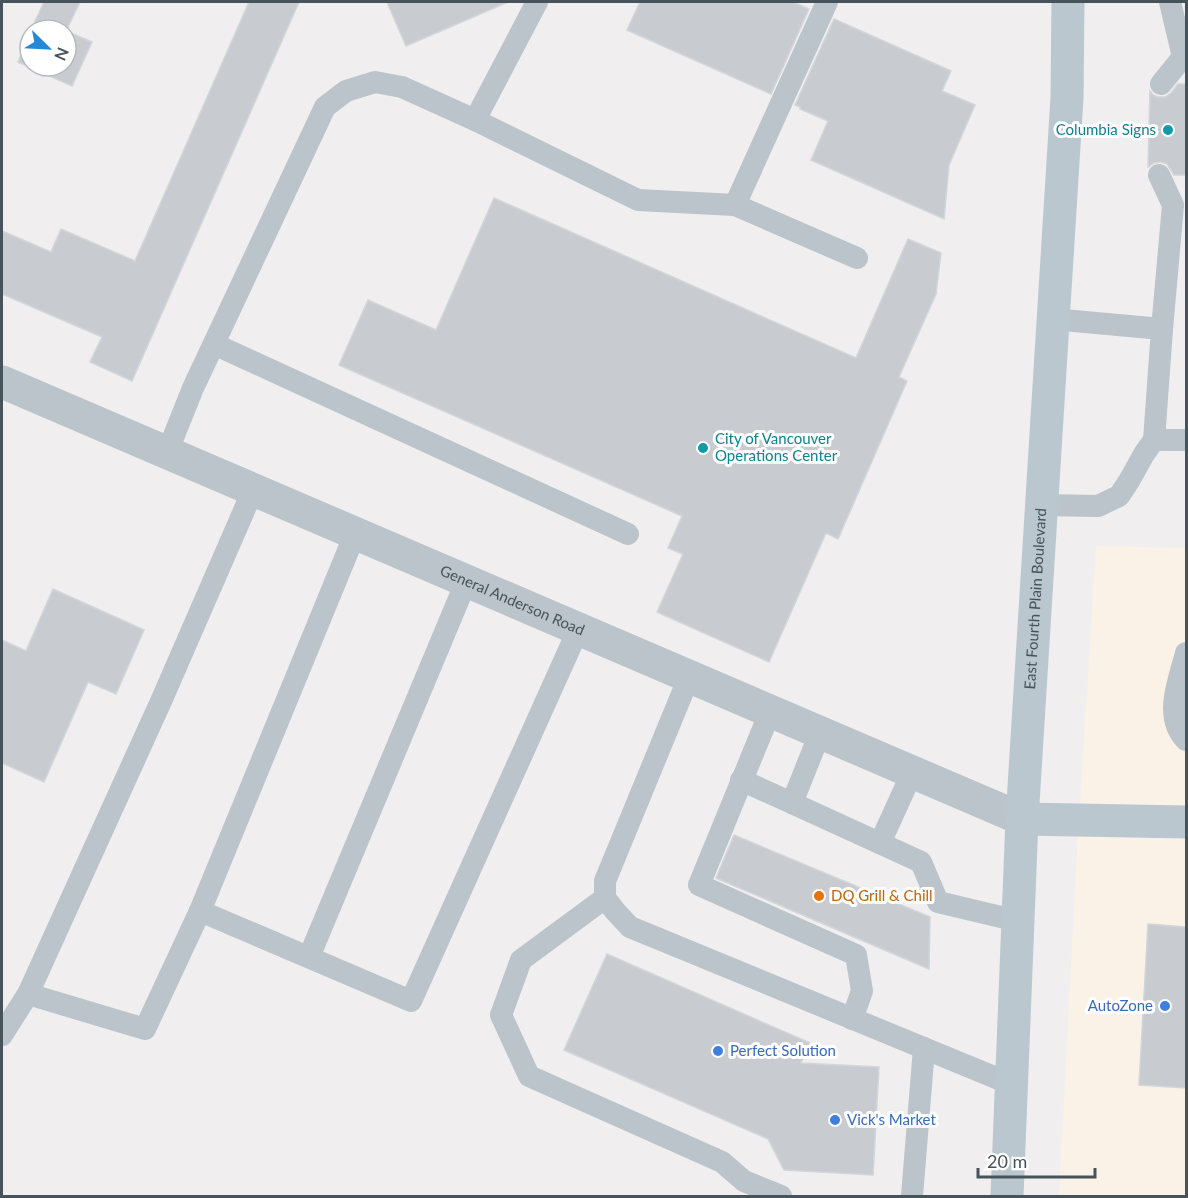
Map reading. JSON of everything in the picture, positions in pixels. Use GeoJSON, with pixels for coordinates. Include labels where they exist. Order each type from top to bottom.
{"type":"FeatureCollection","features":[{"type":"Feature","properties":{"kind":"main road","name":"East Fourth Plain Boulevard"},"geometry":{"type":"LineString","coordinates":[[1007,1197],[1022,819],[1066,98],[1068,2]]}},
{"type":"Feature","properties":{"kind":"main road"},"geometry":{"type":"LineString","coordinates":[[1022,819],[1186,822]]}},
{"type":"Feature","properties":{"kind":"street","name":"General Anderson Road"},"geometry":{"type":"LineString","coordinates":[[4,389],[167,453],[1022,819]]}},
{"type":"Feature","properties":{"kind":"lane"},"geometry":{"type":"LineString","coordinates":[[475,120],[537,2]]}},
{"type":"Feature","properties":{"kind":"lane"},"geometry":{"type":"LineString","coordinates":[[735,205],[827,2]]}},
{"type":"Feature","properties":{"kind":"lane"},"geometry":{"type":"LineString","coordinates":[[1161,84],[1185,59],[1170,2]]}},
{"type":"Feature","properties":{"kind":"lane"},"geometry":{"type":"LineString","coordinates":[[167,453],[193,388],[325,107],[346,91],[375,82],[402,87],[638,200],[735,205],[857,258]]}},
{"type":"Feature","properties":{"kind":"lane"},"geometry":{"type":"LineString","coordinates":[[1041,505],[1098,506],[1119,496],[1154,440],[1162,329],[1180,196],[1159,175]]}},
{"type":"Feature","properties":{"kind":"lane"},"geometry":{"type":"LineString","coordinates":[[1052,319],[1162,329]]}},
{"type":"Feature","properties":{"kind":"lane"},"geometry":{"type":"LineString","coordinates":[[214,344],[628,534]]}},
{"type":"Feature","properties":{"kind":"lane"},"geometry":{"type":"LineString","coordinates":[[1154,440],[1186,440]]}},
{"type":"Feature","properties":{"kind":"lane"},"geometry":{"type":"LineString","coordinates":[[2,1035],[28,994],[162,699],[253,490]]}},
{"type":"Feature","properties":{"kind":"lane"},"geometry":{"type":"LineString","coordinates":[[28,994],[145,1029],[200,911],[355,534]]}},
{"type":"Feature","properties":{"kind":"lane"},"geometry":{"type":"LineString","coordinates":[[309,957],[466,582]]}},
{"type":"Feature","properties":{"kind":"lane"},"geometry":{"type":"LineString","coordinates":[[200,911],[411,1001],[578,630]]}},
{"type":"Feature","properties":{"kind":"lane"},"geometry":{"type":"LineString","coordinates":[[1186,653],[1173,706],[1175,721],[1186,740]]}},
{"type":"Feature","properties":{"kind":"lane"},"geometry":{"type":"LineString","coordinates":[[689,677],[605,881],[605,898],[615,911],[630,927],[1011,1084]]}},
{"type":"Feature","properties":{"kind":"lane"},"geometry":{"type":"LineString","coordinates":[[770,712],[699,885],[856,955],[862,991],[852,1019]]}},
{"type":"Feature","properties":{"kind":"lane"},"geometry":{"type":"LineString","coordinates":[[792,802],[820,733]]}},
{"type":"Feature","properties":{"kind":"lane"},"geometry":{"type":"LineString","coordinates":[[880,843],[912,773]]}},
{"type":"Feature","properties":{"kind":"lane"},"geometry":{"type":"LineString","coordinates":[[741,780],[921,862],[938,902],[1018,921]]}},
{"type":"Feature","properties":{"kind":"lane"},"geometry":{"type":"LineString","coordinates":[[605,898],[521,960],[501,1015],[529,1076],[722,1162],[744,1181],[781,1197]]}},
{"type":"Feature","properties":{"kind":"lane"},"geometry":{"type":"LineString","coordinates":[[912,1197],[924,1048]]}},
{"type":"Feature","properties":{"kind":"shaded area"},"geometry":{"type":"Polygon","coordinates":[[[1096,546],[1186,548],[1186,1196],[1059,1196],[1096,546]]]}},
{"type":"Feature","properties":{"kind":"building"},"geometry":{"type":"Polygon","coordinates":[[[44,2],[80,2],[72,18],[37,18],[44,2]]]}},
{"type":"Feature","properties":{"kind":"building"},"geometry":{"type":"Polygon","coordinates":[[[249,2],[299,2],[132,381],[90,362],[102,337],[2,294],[2,231],[51,252],[61,229],[135,261],[249,2]]]}},
{"type":"Feature","properties":{"kind":"building"},"geometry":{"type":"Polygon","coordinates":[[[387,2],[508,2],[406,46],[387,2]]]}},
{"type":"Feature","properties":{"kind":"building"},"geometry":{"type":"Polygon","coordinates":[[[640,2],[793,2],[809,9],[771,94],[627,30],[640,2]]]}},
{"type":"Feature","properties":{"kind":"building"},"geometry":{"type":"Polygon","coordinates":[[[834,19],[951,71],[942,91],[975,105],[949,165],[944,219],[811,160],[828,121],[795,105],[834,19]]]}},
{"type":"Feature","properties":{"kind":"building"},"geometry":{"type":"Polygon","coordinates":[[[78,36],[92,42],[78,73],[78,36]]]}},
{"type":"Feature","properties":{"kind":"building"},"geometry":{"type":"Polygon","coordinates":[[[54,78],[76,78],[72,86],[54,78]]]}},
{"type":"Feature","properties":{"kind":"building","name":"Columbia Signs"},"geometry":{"type":"Polygon","coordinates":[[[1178,84],[1186,84],[1186,175],[1174,175],[1167,164],[1161,162],[1148,167],[1150,91],[1158,97],[1165,97],[1178,84]]]}},
{"type":"Feature","properties":{"kind":"building","name":"City of Vancouver Operations Center"},"geometry":{"type":"Polygon","coordinates":[[[494,198],[856,358],[908,239],[941,253],[936,294],[899,377],[907,381],[838,539],[826,533],[769,662],[657,612],[683,554],[668,548],[682,516],[339,365],[368,300],[436,330],[494,198]]]}},
{"type":"Feature","properties":{"kind":"building"},"geometry":{"type":"Polygon","coordinates":[[[53,589],[144,630],[116,694],[88,682],[44,782],[2,763],[2,640],[26,651],[53,589]]]}},
{"type":"Feature","properties":{"kind":"building","name":"DQ Grill & Chill"},"geometry":{"type":"Polygon","coordinates":[[[734,835],[930,917],[929,969],[716,878],[734,835]]]}},
{"type":"Feature","properties":{"kind":"building","name":"AutoZone"},"geometry":{"type":"Polygon","coordinates":[[[1148,924],[1186,927],[1186,1088],[1139,1085],[1148,924]]]}},
{"type":"Feature","properties":{"kind":"building"},"geometry":{"type":"Polygon","coordinates":[[[607,954],[810,1043],[801,1063],[879,1067],[873,1175],[784,1170],[768,1139],[564,1050],[607,954]]]}},
{"type":"Feature","properties":{"kind":"place","name":"Columbia Signs"},"geometry":{"type":"Point","coordinates":[1168,130]}},
{"type":"Feature","properties":{"kind":"place","name":"City of Vancouver Operations Center"},"geometry":{"type":"Point","coordinates":[703,448]}},
{"type":"Feature","properties":{"kind":"place","name":"DQ Grill & Chill"},"geometry":{"type":"Point","coordinates":[819,896]}},
{"type":"Feature","properties":{"kind":"place","name":"AutoZone"},"geometry":{"type":"Point","coordinates":[1165,1006]}},
{"type":"Feature","properties":{"kind":"place","name":"Perfect Solution"},"geometry":{"type":"Point","coordinates":[718,1051]}},
{"type":"Feature","properties":{"kind":"place","name":"Vick's Market"},"geometry":{"type":"Point","coordinates":[835,1120]}}]}
